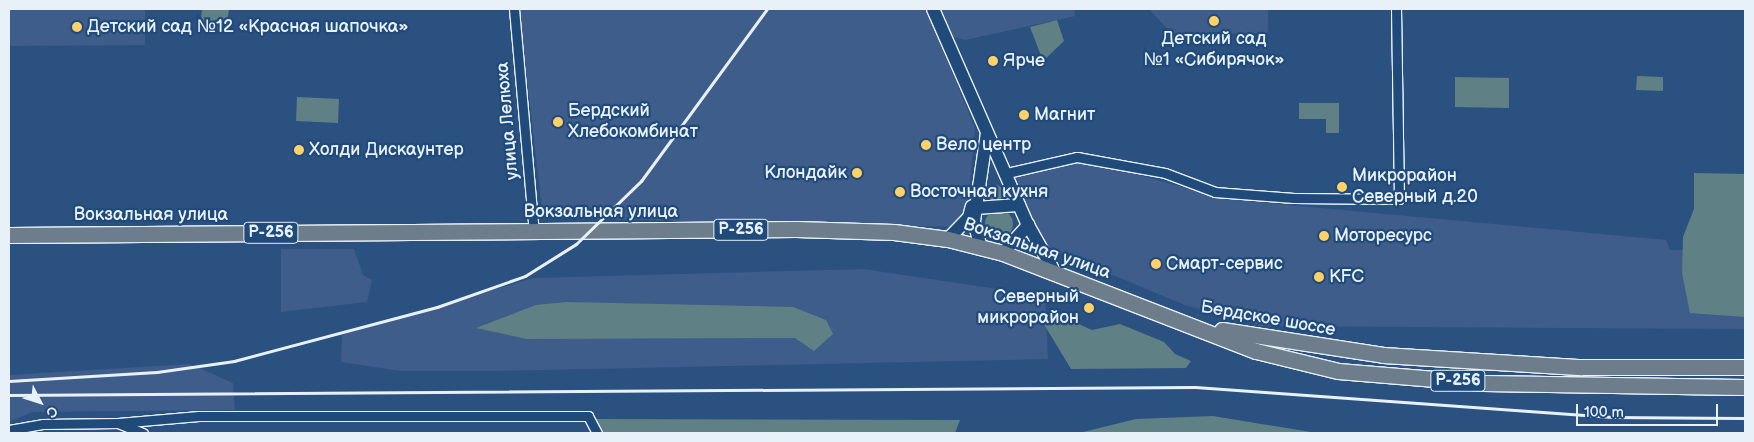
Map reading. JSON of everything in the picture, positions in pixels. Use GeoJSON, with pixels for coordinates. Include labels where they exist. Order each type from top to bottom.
{"type":"FeatureCollection","features":[{"type":"Feature","properties":{"kind":"highway","name":"Вокзальная улица"},"geometry":{"type":"LineString","coordinates":[[9,235],[860,230],[948,239],[1003,253],[1054,271],[1178,322]]}},
{"type":"Feature","properties":{"kind":"highway","name":"Бердское шоссе"},"geometry":{"type":"LineString","coordinates":[[1178,322],[1303,346],[1384,355],[1582,367],[1745,368]]}},
{"type":"Feature","properties":{"kind":"highway","name":"Бердское шоссе"},"geometry":{"type":"LineString","coordinates":[[1178,322],[1297,363],[1380,376],[1590,386],[1745,387]]}},
{"type":"Feature","properties":{"kind":"main road"},"geometry":{"type":"LineString","coordinates":[[933,9],[987,133],[1007,173],[1028,226],[1054,271]]}},
{"type":"Feature","properties":{"kind":"main road"},"geometry":{"type":"LineString","coordinates":[[981,248],[976,235],[975,208],[987,133]]}},
{"type":"Feature","properties":{"kind":"main road"},"geometry":{"type":"LineString","coordinates":[[948,239],[969,217],[980,182]]}},
{"type":"Feature","properties":{"kind":"main road"},"geometry":{"type":"LineString","coordinates":[[975,208],[1019,205]]}},
{"type":"Feature","properties":{"kind":"main road"},"geometry":{"type":"LineString","coordinates":[[1003,253],[1028,226]]}},
{"type":"Feature","properties":{"kind":"street","name":"улица Лелюха"},"geometry":{"type":"LineString","coordinates":[[514,9],[534,231]]}},
{"type":"Feature","properties":{"kind":"street"},"geometry":{"type":"LineString","coordinates":[[1007,173],[1077,157],[1166,172],[1215,192],[1294,198],[1399,199],[1396,9]]}},
{"type":"Feature","properties":{"kind":"street"},"geometry":{"type":"LineString","coordinates":[[9,430],[43,424],[118,423],[199,416],[588,416],[597,433]]}},
{"type":"Feature","properties":{"kind":"street"},"geometry":{"type":"LineString","coordinates":[[118,423],[143,433]]}},
{"type":"Feature","properties":{"kind":"shaded area","name":"Детский сад №12 «Красная шапочка»"},"geometry":{"type":"Polygon","coordinates":[[[9,9],[145,9],[145,45],[9,46],[9,9]]]}},
{"type":"Feature","properties":{"kind":"shaded area"},"geometry":{"type":"Polygon","coordinates":[[[519,9],[926,9],[975,128],[966,227],[543,218],[519,9]]]}},
{"type":"Feature","properties":{"kind":"shaded area"},"geometry":{"type":"Polygon","coordinates":[[[937,9],[1074,9],[1075,16],[965,40],[946,35],[937,9]]]}},
{"type":"Feature","properties":{"kind":"shaded area","name":"Детский сад №1 «Сибирячок»"},"geometry":{"type":"Polygon","coordinates":[[[1149,9],[1268,9],[1268,33],[1172,34],[1149,9]]]}},
{"type":"Feature","properties":{"kind":"shaded area"},"geometry":{"type":"Polygon","coordinates":[[[1079,163],[1107,166],[1225,199],[1666,240],[1670,250],[1745,251],[1745,329],[1262,326],[1185,305],[1043,246],[1011,176],[1079,163]]]}},
{"type":"Feature","properties":{"kind":"shaded area"},"geometry":{"type":"Polygon","coordinates":[[[281,249],[354,249],[363,275],[372,280],[367,302],[281,312],[281,249]]]}},
{"type":"Feature","properties":{"kind":"shaded area"},"geometry":{"type":"Polygon","coordinates":[[[863,269],[1045,296],[1048,359],[495,371],[401,371],[341,362],[342,335],[533,278],[863,269]]]}},
{"type":"Feature","properties":{"kind":"shaded area"},"geometry":{"type":"Polygon","coordinates":[[[190,364],[233,383],[235,410],[32,412],[9,422],[9,375],[190,364]]]}},
{"type":"Feature","properties":{"kind":"green space"},"geometry":{"type":"Polygon","coordinates":[[[202,9],[229,9],[226,31],[200,28],[202,9]]]}},
{"type":"Feature","properties":{"kind":"green space"},"geometry":{"type":"Polygon","coordinates":[[[1057,20],[1064,41],[1043,61],[1030,27],[1057,20]]]}},
{"type":"Feature","properties":{"kind":"green space"},"geometry":{"type":"Polygon","coordinates":[[[1637,76],[1663,77],[1663,91],[1636,90],[1637,76]]]}},
{"type":"Feature","properties":{"kind":"green space"},"geometry":{"type":"Polygon","coordinates":[[[1455,77],[1509,78],[1509,108],[1455,107],[1455,77]]]}},
{"type":"Feature","properties":{"kind":"green space"},"geometry":{"type":"Polygon","coordinates":[[[297,97],[339,99],[338,123],[296,121],[297,97]]]}},
{"type":"Feature","properties":{"kind":"green space"},"geometry":{"type":"Polygon","coordinates":[[[1299,103],[1339,103],[1339,133],[1326,133],[1326,119],[1299,119],[1299,103]]]}},
{"type":"Feature","properties":{"kind":"green space"},"geometry":{"type":"Polygon","coordinates":[[[1694,173],[1745,174],[1745,317],[1690,313],[1682,273],[1683,237],[1694,209],[1694,173]]]}},
{"type":"Feature","properties":{"kind":"green space"},"geometry":{"type":"Polygon","coordinates":[[[995,185],[1003,193],[995,201],[987,193],[995,185]]]}},
{"type":"Feature","properties":{"kind":"green space"},"geometry":{"type":"Polygon","coordinates":[[[999,210],[1009,214],[1013,224],[1009,234],[999,238],[989,234],[985,224],[989,214],[999,210]]]}},
{"type":"Feature","properties":{"kind":"green space"},"geometry":{"type":"Polygon","coordinates":[[[567,302],[793,307],[826,320],[833,334],[814,351],[795,338],[527,339],[476,328],[536,305],[567,302]]]}},
{"type":"Feature","properties":{"kind":"green space"},"geometry":{"type":"Polygon","coordinates":[[[1055,313],[1092,330],[1120,324],[1164,342],[1175,354],[1191,361],[1186,368],[1071,369],[1042,321],[1055,313]]]}},
{"type":"Feature","properties":{"kind":"green space"},"geometry":{"type":"Polygon","coordinates":[[[1213,416],[1317,433],[1079,433],[1136,419],[1213,416]]]}},
{"type":"Feature","properties":{"kind":"green space"},"geometry":{"type":"Polygon","coordinates":[[[594,419],[960,420],[955,433],[600,433],[594,419]]]}},
{"type":"Feature","properties":{"kind":"railway"},"geometry":{"type":"LineString","coordinates":[[9,381],[157,372],[234,361],[437,307],[525,276],[576,244],[641,181],[767,9]]}},
{"type":"Feature","properties":{"kind":"railway"},"geometry":{"type":"LineString","coordinates":[[9,395],[1195,387],[1612,417],[1745,418]]}},
{"type":"Feature","properties":{"kind":"place","name":"Детский сад №1 «Сибирячок»"},"geometry":{"type":"Point","coordinates":[1214,21]}},
{"type":"Feature","properties":{"kind":"place","name":"Детский сад №12 «Красная шапочка»"},"geometry":{"type":"Point","coordinates":[77,27]}},
{"type":"Feature","properties":{"kind":"place","name":"Ярче"},"geometry":{"type":"Point","coordinates":[993,61]}},
{"type":"Feature","properties":{"kind":"place","name":"Магнит"},"geometry":{"type":"Point","coordinates":[1024,115]}},
{"type":"Feature","properties":{"kind":"place","name":"Бердский Хлебокомбинат"},"geometry":{"type":"Point","coordinates":[558,122]}},
{"type":"Feature","properties":{"kind":"place","name":"Вело центр"},"geometry":{"type":"Point","coordinates":[926,145]}},
{"type":"Feature","properties":{"kind":"place","name":"Холди Дискаунтер"},"geometry":{"type":"Point","coordinates":[299,150]}},
{"type":"Feature","properties":{"kind":"place","name":"Клондайк"},"geometry":{"type":"Point","coordinates":[857,173]}},
{"type":"Feature","properties":{"kind":"place","name":"Микрорайон Северный д.20"},"geometry":{"type":"Point","coordinates":[1342,187]}},
{"type":"Feature","properties":{"kind":"place","name":"Восточная кухня"},"geometry":{"type":"Point","coordinates":[900,192]}},
{"type":"Feature","properties":{"kind":"place","name":"Моторесурс"},"geometry":{"type":"Point","coordinates":[1324,236]}},
{"type":"Feature","properties":{"kind":"place","name":"Смарт-сервис"},"geometry":{"type":"Point","coordinates":[1156,264]}},
{"type":"Feature","properties":{"kind":"place","name":"KFC"},"geometry":{"type":"Point","coordinates":[1319,277]}},
{"type":"Feature","properties":{"kind":"place","name":"Северный микрорайон"},"geometry":{"type":"Point","coordinates":[1089,308]}}]}
